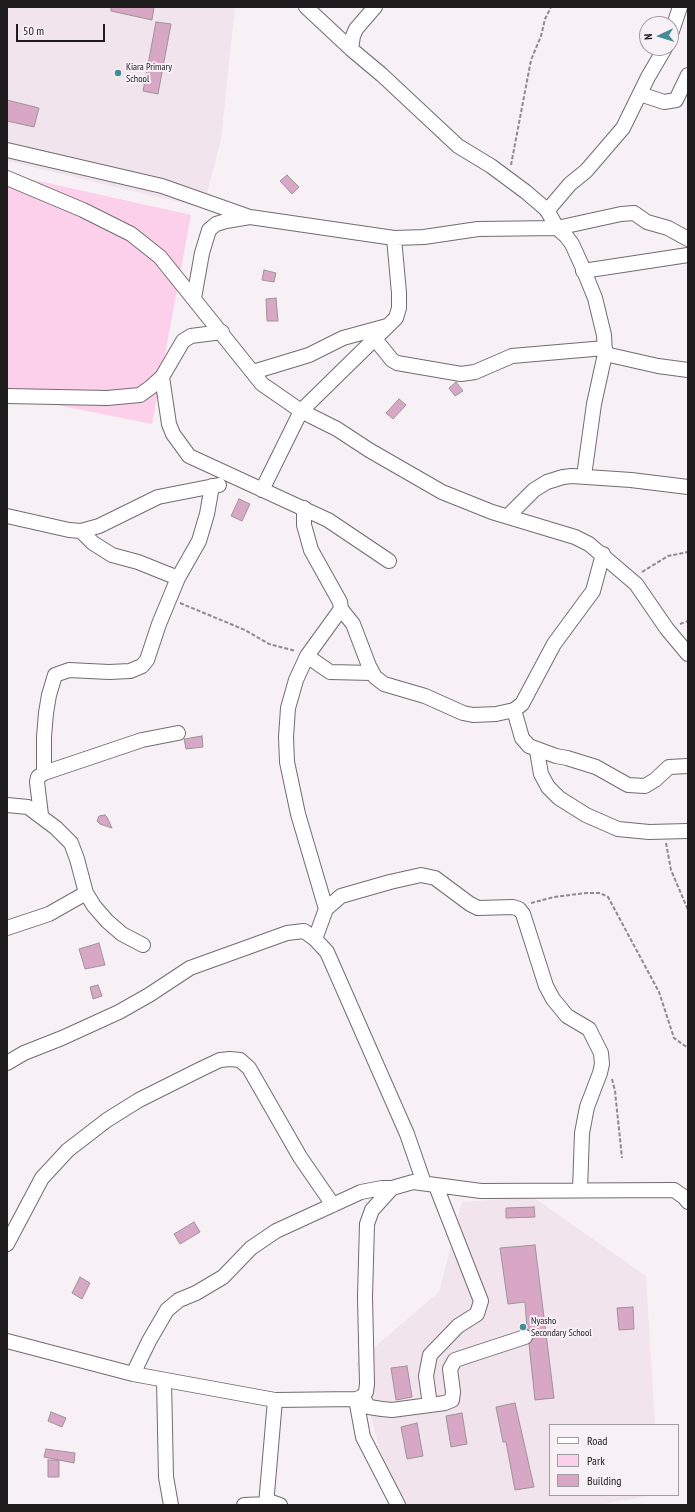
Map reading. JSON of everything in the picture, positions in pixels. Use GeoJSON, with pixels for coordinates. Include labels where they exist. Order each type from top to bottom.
{"type":"FeatureCollection","features":[{"type":"Feature","properties":{"kind":"street"},"geometry":{"type":"LineString","coordinates":[[306,7],[458,146],[508,178],[547,211],[557,228],[572,244],[595,298],[600,315],[605,351],[594,404],[584,476]]}},
{"type":"Feature","properties":{"kind":"street"},"geometry":{"type":"LineString","coordinates":[[351,49],[353,36],[356,29],[375,7]]}},
{"type":"Feature","properties":{"kind":"street"},"geometry":{"type":"LineString","coordinates":[[547,211],[570,184],[586,170],[623,128],[661,56]]}},
{"type":"Feature","properties":{"kind":"street"},"geometry":{"type":"LineString","coordinates":[[640,94],[664,102],[671,102],[676,100],[688,76]]}},
{"type":"Feature","properties":{"kind":"street"},"geometry":{"type":"LineString","coordinates":[[7,150],[162,186],[250,217],[394,238],[424,237],[478,229],[557,228],[621,214],[634,213],[647,222],[668,228],[688,239]]}},
{"type":"Feature","properties":{"kind":"street"},"geometry":{"type":"LineString","coordinates":[[7,178],[83,210],[131,234],[160,256],[262,384],[301,411],[336,429],[442,492],[508,516],[575,537],[589,544],[603,554],[636,584],[667,629],[688,654]]}},
{"type":"Feature","properties":{"kind":"street"},"geometry":{"type":"LineString","coordinates":[[194,298],[202,253],[209,230],[216,224],[250,217]]}},
{"type":"Feature","properties":{"kind":"street"},"geometry":{"type":"LineString","coordinates":[[262,490],[301,411],[396,318],[399,308],[394,238]]}},
{"type":"Feature","properties":{"kind":"street"},"geometry":{"type":"LineString","coordinates":[[583,270],[688,255]]}},
{"type":"Feature","properties":{"kind":"street"},"geometry":{"type":"LineString","coordinates":[[253,372],[309,355],[343,338],[388,326]]}},
{"type":"Feature","properties":{"kind":"street"},"geometry":{"type":"LineString","coordinates":[[7,396],[130,397],[140,394],[151,387],[162,376],[183,341],[191,336],[222,332]]}},
{"type":"Feature","properties":{"kind":"street"},"geometry":{"type":"LineString","coordinates":[[375,339],[395,362],[461,374],[475,372],[512,356],[605,351],[658,366],[688,370]]}},
{"type":"Feature","properties":{"kind":"street"},"geometry":{"type":"LineString","coordinates":[[162,376],[169,424],[173,434],[186,452],[200,462],[328,520],[389,561]]}},
{"type":"Feature","properties":{"kind":"street"},"geometry":{"type":"LineString","coordinates":[[508,516],[534,490],[546,482],[563,477],[584,476],[688,487]]}},
{"type":"Feature","properties":{"kind":"street"},"geometry":{"type":"LineString","coordinates":[[7,516],[69,530],[81,531],[99,526],[158,497],[239,480]]}},
{"type":"Feature","properties":{"kind":"street"},"geometry":{"type":"LineString","coordinates":[[44,773],[46,713],[49,695],[55,675],[69,670],[109,672],[130,671],[142,666],[147,660],[171,594],[178,578],[199,541],[207,514],[212,486]]}},
{"type":"Feature","properties":{"kind":"street"},"geometry":{"type":"LineString","coordinates":[[304,508],[304,525],[311,550],[334,590],[340,602],[341,609],[352,624],[372,673],[384,684],[425,696],[463,713],[473,715],[496,714],[514,710],[522,704],[554,644],[593,591],[603,554]]}},
{"type":"Feature","properties":{"kind":"street"},"geometry":{"type":"LineString","coordinates":[[81,531],[93,543],[112,555],[138,562],[178,578]]}},
{"type":"Feature","properties":{"kind":"street"},"geometry":{"type":"LineString","coordinates":[[326,909],[298,814],[287,762],[286,737],[288,708],[296,680],[307,656],[341,609]]}},
{"type":"Feature","properties":{"kind":"street"},"geometry":{"type":"LineString","coordinates":[[307,656],[330,672],[372,673]]}},
{"type":"Feature","properties":{"kind":"street"},"geometry":{"type":"LineString","coordinates":[[514,710],[522,738],[529,746],[537,750],[596,767],[610,773],[618,781],[634,786],[645,786],[655,780],[669,767],[688,766]]}},
{"type":"Feature","properties":{"kind":"street"},"geometry":{"type":"LineString","coordinates":[[41,815],[37,782],[38,777],[44,773],[142,740],[178,733]]}},
{"type":"Feature","properties":{"kind":"street"},"geometry":{"type":"LineString","coordinates":[[537,750],[541,774],[548,787],[558,798],[569,806],[618,829],[688,831]]}},
{"type":"Feature","properties":{"kind":"street"},"geometry":{"type":"LineString","coordinates":[[7,804],[28,807],[41,815],[71,843],[86,893],[94,906],[107,921],[122,934],[143,945]]}},
{"type":"Feature","properties":{"kind":"street"},"geometry":{"type":"LineString","coordinates":[[315,938],[326,909],[341,896],[421,875],[435,878],[470,904],[478,908],[513,907],[519,909],[523,914],[550,992],[561,1011],[589,1029],[601,1053],[602,1060],[597,1085],[588,1107],[582,1133],[580,1190]]}},
{"type":"Feature","properties":{"kind":"street"},"geometry":{"type":"LineString","coordinates":[[7,928],[49,914],[86,893]]}},
{"type":"Feature","properties":{"kind":"street"},"geometry":{"type":"LineString","coordinates":[[7,1064],[24,1053],[69,1035],[119,1012],[149,995],[190,968],[287,932],[304,931],[315,938],[327,952],[371,1049],[481,1302],[477,1314],[458,1326],[430,1355],[426,1376],[430,1405]]}},
{"type":"Feature","properties":{"kind":"street"},"geometry":{"type":"LineString","coordinates":[[7,1244],[42,1178],[68,1150],[107,1120],[139,1100],[220,1060],[240,1060],[249,1068],[310,1173],[333,1205]]}},
{"type":"Feature","properties":{"kind":"street"},"geometry":{"type":"LineString","coordinates":[[133,1374],[149,1341],[167,1310],[179,1300],[196,1293],[223,1277],[251,1248],[276,1231],[361,1192],[382,1188],[392,1188],[413,1182],[481,1191],[674,1190],[688,1186]]}},
{"type":"Feature","properties":{"kind":"street"},"geometry":{"type":"LineString","coordinates":[[7,1341],[133,1374],[275,1400],[359,1398],[366,1392],[368,1384],[365,1297],[367,1224],[372,1210],[392,1188]]}},
{"type":"Feature","properties":{"kind":"street"},"geometry":{"type":"LineString","coordinates":[[674,1190],[688,1202]]}},
{"type":"Feature","properties":{"kind":"street"},"geometry":{"type":"LineString","coordinates":[[359,1398],[370,1407],[392,1410],[445,1403],[452,1400],[453,1382],[450,1369],[455,1360],[524,1337]]}},
{"type":"Feature","properties":{"kind":"street"},"geometry":{"type":"LineString","coordinates":[[164,1380],[166,1478],[171,1505]]}},
{"type":"Feature","properties":{"kind":"street"},"geometry":{"type":"LineString","coordinates":[[359,1398],[363,1437],[398,1505]]}},
{"type":"Feature","properties":{"kind":"street"},"geometry":{"type":"LineString","coordinates":[[266,1503],[275,1400]]}},
{"type":"Feature","properties":{"kind":"street"},"geometry":{"type":"LineString","coordinates":[[244,1505],[266,1503],[280,1505]]}},
{"type":"Feature","properties":{"kind":"path"},"geometry":{"type":"LineString","coordinates":[[508,178],[531,60],[541,36],[545,19],[551,7]]}},
{"type":"Feature","properties":{"kind":"path"},"geometry":{"type":"LineString","coordinates":[[629,578],[647,570],[668,556],[688,552]]}},
{"type":"Feature","properties":{"kind":"path"},"geometry":{"type":"LineString","coordinates":[[171,594],[184,605],[244,630],[269,644],[294,650],[307,656]]}},
{"type":"Feature","properties":{"kind":"path"},"geometry":{"type":"LineString","coordinates":[[665,831],[666,848],[671,870],[688,910]]}},
{"type":"Feature","properties":{"kind":"path"},"geometry":{"type":"LineString","coordinates":[[519,909],[533,902],[554,896],[600,893],[608,897],[659,992],[674,1038],[688,1048]]}},
{"type":"Feature","properties":{"kind":"path"},"geometry":{"type":"LineString","coordinates":[[602,1060],[614,1081],[622,1158]]}},
{"type":"Feature","properties":{"kind":"shaded area","name":"Kiara Primary School"},"geometry":{"type":"Polygon","coordinates":[[[7,7],[235,7],[221,140],[203,208],[7,161],[7,7]]]}},
{"type":"Feature","properties":{"kind":"shaded area","name":"Nyasho Secondary School"},"geometry":{"type":"Polygon","coordinates":[[[533,1197],[646,1276],[655,1424],[549,1424],[549,1496],[650,1496],[597,1505],[395,1505],[356,1363],[439,1292],[462,1202],[533,1197]]]}},
{"type":"Feature","properties":{"kind":"green space"},"geometry":{"type":"Polygon","coordinates":[[[7,174],[191,215],[152,424],[7,395],[7,174]]]}},
{"type":"Feature","properties":{"kind":"building"},"geometry":{"type":"Polygon","coordinates":[[[111,7],[154,7],[152,20],[111,11],[111,7]]]}},
{"type":"Feature","properties":{"kind":"building"},"geometry":{"type":"Polygon","coordinates":[[[156,22],[171,24],[158,94],[143,91],[156,22]]]}},
{"type":"Feature","properties":{"kind":"building"},"geometry":{"type":"Polygon","coordinates":[[[7,100],[39,108],[34,127],[7,121],[7,100]]]}},
{"type":"Feature","properties":{"kind":"building"},"geometry":{"type":"Polygon","coordinates":[[[287,175],[299,187],[292,194],[280,181],[287,175]]]}},
{"type":"Feature","properties":{"kind":"building"},"geometry":{"type":"Polygon","coordinates":[[[264,270],[276,273],[274,282],[262,280],[264,270]]]}},
{"type":"Feature","properties":{"kind":"building"},"geometry":{"type":"Polygon","coordinates":[[[276,298],[278,321],[267,321],[266,299],[276,298]]]}},
{"type":"Feature","properties":{"kind":"building"},"geometry":{"type":"Polygon","coordinates":[[[456,382],[463,391],[455,396],[449,388],[456,382]]]}},
{"type":"Feature","properties":{"kind":"building"},"geometry":{"type":"Polygon","coordinates":[[[399,399],[406,405],[393,419],[386,413],[399,399]]]}},
{"type":"Feature","properties":{"kind":"building"},"geometry":{"type":"Polygon","coordinates":[[[239,499],[250,504],[242,521],[231,516],[239,499]]]}},
{"type":"Feature","properties":{"kind":"building"},"geometry":{"type":"Polygon","coordinates":[[[202,736],[203,747],[186,749],[184,739],[202,736]]]}},
{"type":"Feature","properties":{"kind":"building"},"geometry":{"type":"Polygon","coordinates":[[[105,815],[112,828],[100,824],[97,821],[99,816],[105,815]]]}},
{"type":"Feature","properties":{"kind":"building"},"geometry":{"type":"Polygon","coordinates":[[[99,943],[105,965],[85,969],[79,949],[99,943]]]}},
{"type":"Feature","properties":{"kind":"building"},"geometry":{"type":"Polygon","coordinates":[[[98,985],[102,996],[93,999],[90,987],[98,985]]]}},
{"type":"Feature","properties":{"kind":"building"},"geometry":{"type":"Polygon","coordinates":[[[534,1207],[535,1217],[506,1218],[506,1208],[534,1207]]]}},
{"type":"Feature","properties":{"kind":"building"},"geometry":{"type":"Polygon","coordinates":[[[194,1222],[200,1232],[180,1244],[174,1234],[194,1222]]]}},
{"type":"Feature","properties":{"kind":"building"},"geometry":{"type":"Polygon","coordinates":[[[535,1245],[554,1398],[535,1400],[529,1344],[533,1339],[533,1335],[527,1329],[525,1302],[508,1304],[500,1248],[535,1245]]]}},
{"type":"Feature","properties":{"kind":"building"},"geometry":{"type":"Polygon","coordinates":[[[80,1277],[90,1283],[82,1299],[72,1293],[80,1277]]]}},
{"type":"Feature","properties":{"kind":"building"},"geometry":{"type":"Polygon","coordinates":[[[633,1307],[634,1329],[619,1330],[617,1308],[633,1307]]]}},
{"type":"Feature","properties":{"kind":"building"},"geometry":{"type":"Polygon","coordinates":[[[407,1366],[412,1397],[396,1400],[391,1368],[407,1366]]]}},
{"type":"Feature","properties":{"kind":"building"},"geometry":{"type":"Polygon","coordinates":[[[515,1403],[534,1487],[515,1490],[506,1442],[503,1442],[496,1407],[515,1403]]]}},
{"type":"Feature","properties":{"kind":"building"},"geometry":{"type":"Polygon","coordinates":[[[51,1412],[66,1418],[62,1427],[48,1421],[51,1412]]]}},
{"type":"Feature","properties":{"kind":"building"},"geometry":{"type":"Polygon","coordinates":[[[462,1413],[467,1444],[451,1447],[446,1416],[462,1413]]]}},
{"type":"Feature","properties":{"kind":"building"},"geometry":{"type":"Polygon","coordinates":[[[417,1423],[423,1456],[407,1459],[401,1427],[417,1423]]]}},
{"type":"Feature","properties":{"kind":"building"},"geometry":{"type":"Polygon","coordinates":[[[46,1449],[75,1453],[74,1463],[44,1457],[46,1449]]]}},
{"type":"Feature","properties":{"kind":"building"},"geometry":{"type":"Polygon","coordinates":[[[48,1460],[59,1460],[59,1477],[48,1477],[48,1460]]]}},
{"type":"Feature","properties":{"kind":"place","name":"Kiara Primary School"},"geometry":{"type":"Point","coordinates":[118,73]}},
{"type":"Feature","properties":{"kind":"place","name":"Nyasho Secondary School"},"geometry":{"type":"Point","coordinates":[523,1327]}}]}
